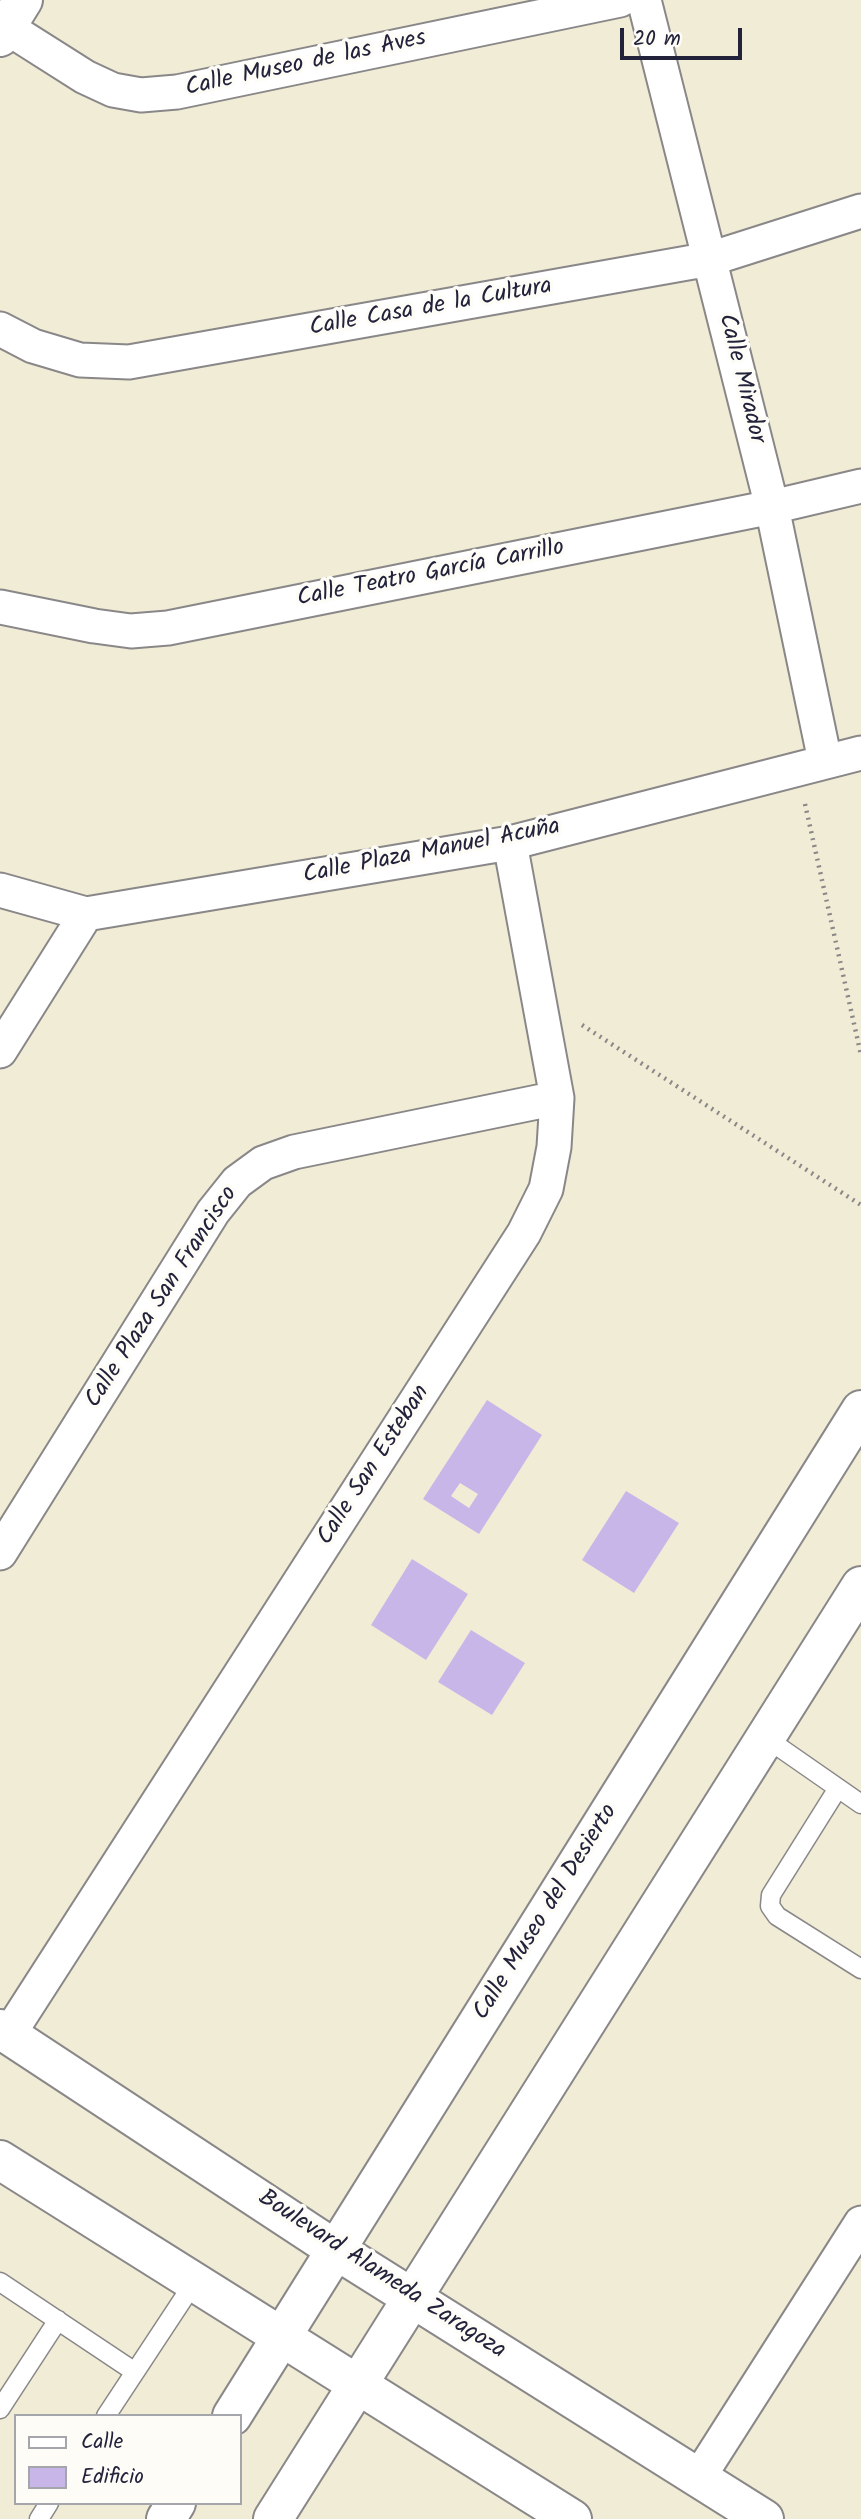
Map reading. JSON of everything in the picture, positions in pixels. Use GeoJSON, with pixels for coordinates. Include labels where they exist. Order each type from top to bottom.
{"type":"FeatureCollection","features":[{"type":"Feature","properties":{"kind":"street","name":"Calle Museo de las Aves"},"geometry":{"type":"LineString","coordinates":[[10,21],[85,76],[113,90],[141,95],[177,92],[620,0]]}},
{"type":"Feature","properties":{"kind":"street","name":"Calle Mirador"},"geometry":{"type":"LineString","coordinates":[[645,0],[772,507],[811,765]]}},
{"type":"Feature","properties":{"kind":"street","name":"Calle Casa de la Cultura"},"geometry":{"type":"LineString","coordinates":[[0,329],[33,346],[80,360],[129,362],[710,259],[861,211]]}},
{"type":"Feature","properties":{"kind":"street","name":"Calle Teatro García Carrillo"},"geometry":{"type":"LineString","coordinates":[[0,607],[131,631],[168,628],[772,507],[861,486]]}},
{"type":"Feature","properties":{"kind":"street","name":"Calle Plaza Manuel Acuña"},"geometry":{"type":"LineString","coordinates":[[0,890],[86,914],[510,843],[861,753]]}},
{"type":"Feature","properties":{"kind":"street","name":"Calle San Esteban"},"geometry":{"type":"LineString","coordinates":[[4,2032],[524,1233],[546,1189],[554,1147],[557,1098],[510,843]]}},
{"type":"Feature","properties":{"kind":"street"},"geometry":{"type":"LineString","coordinates":[[0,1051],[86,914]]}},
{"type":"Feature","properties":{"kind":"street","name":"Calle Plaza San Francisco"},"geometry":{"type":"LineString","coordinates":[[0,1553],[213,1212],[237,1182],[263,1163],[294,1152],[557,1098]]}},
{"type":"Feature","properties":{"kind":"street","name":"Calle Museo del Desierto"},"geometry":{"type":"LineString","coordinates":[[233,2414],[861,1410]]}},
{"type":"Feature","properties":{"kind":"street"},"geometry":{"type":"LineString","coordinates":[[273,2519],[861,1586]]}},
{"type":"Feature","properties":{"kind":"street","name":"Boulevard Alameda Zaragoza"},"geometry":{"type":"LineString","coordinates":[[4,2032],[337,2250],[764,2519]]}},
{"type":"Feature","properties":{"kind":"street"},"geometry":{"type":"LineString","coordinates":[[0,2160],[193,2284],[572,2519]]}},
{"type":"Feature","properties":{"kind":"street"},"geometry":{"type":"LineString","coordinates":[[699,2477],[861,2223]]}},
{"type":"Feature","properties":{"kind":"lane"},"geometry":{"type":"LineString","coordinates":[[766,1738],[861,1804]]}},
{"type":"Feature","properties":{"kind":"lane"},"geometry":{"type":"LineString","coordinates":[[838,1788],[771,1895],[770,1906],[777,1916],[861,1969]]}},
{"type":"Feature","properties":{"kind":"lane"},"geometry":{"type":"LineString","coordinates":[[0,2282],[135,2372]]}},
{"type":"Feature","properties":{"kind":"lane"},"geometry":{"type":"LineString","coordinates":[[107,2414],[193,2284]]}},
{"type":"Feature","properties":{"kind":"lane"},"geometry":{"type":"LineString","coordinates":[[0,2409],[58,2320]]}},
{"type":"Feature","properties":{"kind":"path"},"geometry":{"type":"LineString","coordinates":[[811,765],[861,1055]]}},
{"type":"Feature","properties":{"kind":"path"},"geometry":{"type":"LineString","coordinates":[[538,995],[861,1205]]}},
{"type":"Feature","properties":{"kind":"building"},"geometry":{"type":"Polygon","coordinates":[[[487,1400],[542,1435],[479,1534],[423,1499],[487,1400]],[[460,1483],[451,1496],[469,1508],[478,1494],[460,1483]]]}},
{"type":"Feature","properties":{"kind":"building"},"geometry":{"type":"Polygon","coordinates":[[[626,1491],[679,1523],[634,1593],[582,1560],[626,1491]]]}},
{"type":"Feature","properties":{"kind":"building"},"geometry":{"type":"Polygon","coordinates":[[[412,1559],[468,1594],[426,1660],[371,1625],[412,1559]]]}},
{"type":"Feature","properties":{"kind":"building"},"geometry":{"type":"Polygon","coordinates":[[[471,1630],[525,1663],[492,1715],[438,1682],[471,1630]]]}}]}
